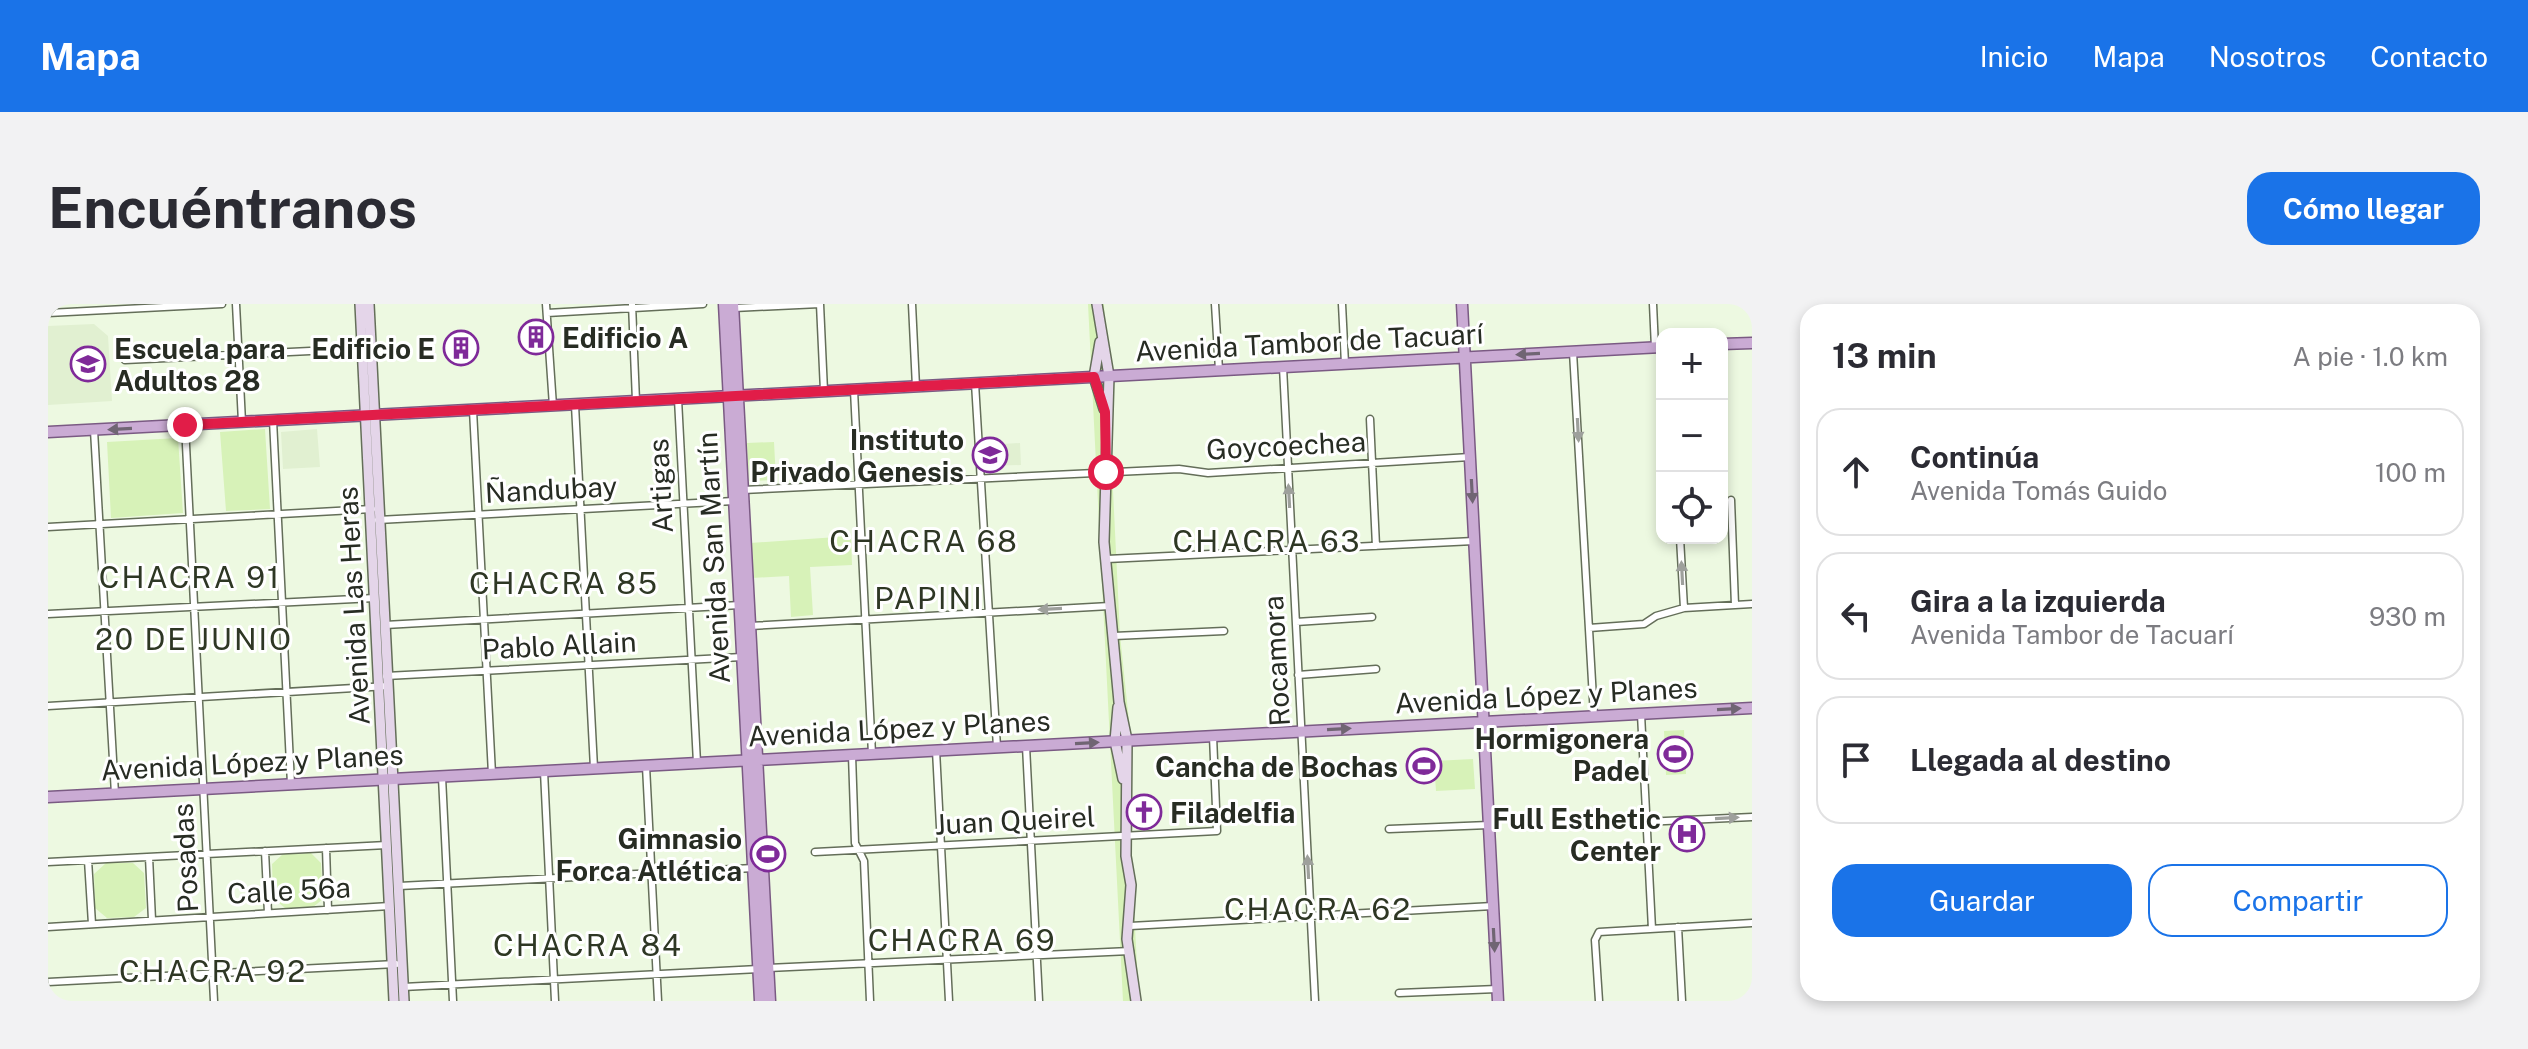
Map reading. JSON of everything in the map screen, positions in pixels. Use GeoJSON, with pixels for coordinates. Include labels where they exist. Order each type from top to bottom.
{"type":"FeatureCollection","features":[{"type":"Feature","properties":{"kind":"main road","name":"Avenida Las Heras"},"geometry":{"type":"LineString","coordinates":[[360,304],[375,509],[375,598],[399,886],[394,1001]]}},
{"type":"Feature","properties":{"kind":"main road","name":"Avenida Las Heras"},"geometry":{"type":"LineString","coordinates":[[369,304],[370,415]]}},
{"type":"Feature","properties":{"kind":"main road"},"geometry":{"type":"LineString","coordinates":[[1097,304],[1109,376],[1105,412],[1105,534],[1119,702],[1127,740],[1124,782],[1130,948],[1136,1001]]}},
{"type":"Feature","properties":{"kind":"main road"},"geometry":{"type":"LineString","coordinates":[[1462,304],[1498,1001]]}},
{"type":"Feature","properties":{"kind":"main road","name":"Avenida San Martín"},"geometry":{"type":"LineString","coordinates":[[730,305],[734,501],[764,969],[760,1001]]}},
{"type":"Feature","properties":{"kind":"main road"},"geometry":{"type":"LineString","coordinates":[[1101,339],[1094,377],[1105,412]]}},
{"type":"Feature","properties":{"kind":"main road"},"geometry":{"type":"LineString","coordinates":[[1728,344],[1752,343]]}},
{"type":"Feature","properties":{"kind":"main road","name":"Avenida Tambor de Tacuarí"},"geometry":{"type":"LineString","coordinates":[[48,432],[1656,348]]}},
{"type":"Feature","properties":{"kind":"main road","name":"Avenida San Martín"},"geometry":{"type":"LineString","coordinates":[[733,395],[743,490],[750,626],[754,868],[770,1001]]}},
{"type":"Feature","properties":{"kind":"main road","name":"Avenida Las Heras"},"geometry":{"type":"LineString","coordinates":[[375,520],[385,625],[383,681]]}},
{"type":"Feature","properties":{"kind":"main road"},"geometry":{"type":"LineString","coordinates":[[1119,702],[1115,741],[1124,782]]}},
{"type":"Feature","properties":{"kind":"main road","name":"Avenida López y Planes"},"geometry":{"type":"LineString","coordinates":[[48,797],[1752,708]]}},
{"type":"Feature","properties":{"kind":"main road","name":"Avenida Las Heras"},"geometry":{"type":"LineString","coordinates":[[388,779],[390,906],[404,1001]]}},
{"type":"Feature","properties":{"kind":"street"},"geometry":{"type":"LineString","coordinates":[[48,313],[100,307],[222,304]]}},
{"type":"Feature","properties":{"kind":"street"},"geometry":{"type":"LineString","coordinates":[[236,304],[242,422]]}},
{"type":"Feature","properties":{"kind":"street"},"geometry":{"type":"LineString","coordinates":[[546,304],[553,406]]}},
{"type":"Feature","properties":{"kind":"street"},"geometry":{"type":"LineString","coordinates":[[547,313],[703,304]]}},
{"type":"Feature","properties":{"kind":"street"},"geometry":{"type":"LineString","coordinates":[[730,305],[820,304],[824,391]]}},
{"type":"Feature","properties":{"kind":"street"},"geometry":{"type":"LineString","coordinates":[[912,304],[916,387]]}},
{"type":"Feature","properties":{"kind":"street"},"geometry":{"type":"LineString","coordinates":[[1215,304],[1219,370]]}},
{"type":"Feature","properties":{"kind":"street"},"geometry":{"type":"LineString","coordinates":[[1342,304],[1345,364]]}},
{"type":"Feature","properties":{"kind":"street"},"geometry":{"type":"LineString","coordinates":[[1653,304],[1656,328]]}},
{"type":"Feature","properties":{"kind":"street","name":"Artigas"},"geometry":{"type":"LineString","coordinates":[[632,306],[636,401]]}},
{"type":"Feature","properties":{"kind":"street"},"geometry":{"type":"LineString","coordinates":[[125,360],[310,351]]}},
{"type":"Feature","properties":{"kind":"street"},"geometry":{"type":"LineString","coordinates":[[1573,352],[1594,716]]}},
{"type":"Feature","properties":{"kind":"street","name":"Rocamora"},"geometry":{"type":"LineString","coordinates":[[1283,367],[1315,1001]]}},
{"type":"Feature","properties":{"kind":"street"},"geometry":{"type":"LineString","coordinates":[[975,383],[997,747]]}},
{"type":"Feature","properties":{"kind":"street"},"geometry":{"type":"LineString","coordinates":[[854,390],[872,754]]}},
{"type":"Feature","properties":{"kind":"street","name":"Artigas"},"geometry":{"type":"LineString","coordinates":[[678,399],[697,763]]}},
{"type":"Feature","properties":{"kind":"street"},"geometry":{"type":"LineString","coordinates":[[575,405],[594,768]]}},
{"type":"Feature","properties":{"kind":"street"},"geometry":{"type":"LineString","coordinates":[[473,410],[492,774]]}},
{"type":"Feature","properties":{"kind":"street"},"geometry":{"type":"LineString","coordinates":[[1370,419],[1376,546]]}},
{"type":"Feature","properties":{"kind":"street"},"geometry":{"type":"LineString","coordinates":[[273,420],[291,785]]}},
{"type":"Feature","properties":{"kind":"street","name":"Posadas"},"geometry":{"type":"LineString","coordinates":[[185,425],[214,1001]]}},
{"type":"Feature","properties":{"kind":"street"},"geometry":{"type":"LineString","coordinates":[[94,430],[115,794]]}},
{"type":"Feature","properties":{"kind":"street","name":"Goycoechea"},"geometry":{"type":"LineString","coordinates":[[743,490],[1179,469],[1208,473],[1470,457]]}},
{"type":"Feature","properties":{"kind":"street"},"geometry":{"type":"LineString","coordinates":[[1731,500],[1735,605]]}},
{"type":"Feature","properties":{"kind":"street","name":"Ñandubay"},"geometry":{"type":"LineString","coordinates":[[375,520],[734,501]]}},
{"type":"Feature","properties":{"kind":"street"},"geometry":{"type":"LineString","coordinates":[[48,527],[375,509]]}},
{"type":"Feature","properties":{"kind":"street"},"geometry":{"type":"LineString","coordinates":[[1106,554],[1292,550],[1474,541]]}},
{"type":"Feature","properties":{"kind":"street"},"geometry":{"type":"LineString","coordinates":[[1680,544],[1684,608]]}},
{"type":"Feature","properties":{"kind":"street"},"geometry":{"type":"LineString","coordinates":[[48,614],[375,598]]}},
{"type":"Feature","properties":{"kind":"street"},"geometry":{"type":"LineString","coordinates":[[1589,628],[1644,624],[1656,616],[1684,608],[1752,604]]}},
{"type":"Feature","properties":{"kind":"street"},"geometry":{"type":"LineString","coordinates":[[385,625],[740,605]]}},
{"type":"Feature","properties":{"kind":"street"},"geometry":{"type":"LineString","coordinates":[[750,626],[1110,606]]}},
{"type":"Feature","properties":{"kind":"street"},"geometry":{"type":"LineString","coordinates":[[1296,622],[1372,617]]}},
{"type":"Feature","properties":{"kind":"street"},"geometry":{"type":"LineString","coordinates":[[1114,636],[1224,631]]}},
{"type":"Feature","properties":{"kind":"street","name":"Pablo Allain"},"geometry":{"type":"LineString","coordinates":[[48,706],[286,692],[486,671],[742,657]]}},
{"type":"Feature","properties":{"kind":"street"},"geometry":{"type":"LineString","coordinates":[[1298,675],[1376,669]]}},
{"type":"Feature","properties":{"kind":"street"},"geometry":{"type":"LineString","coordinates":[[1641,714],[1652,929]]}},
{"type":"Feature","properties":{"kind":"street","name":"Juan Queirel"},"geometry":{"type":"LineString","coordinates":[[815,852],[1217,831],[1213,736]]}},
{"type":"Feature","properties":{"kind":"street"},"geometry":{"type":"LineString","coordinates":[[1026,746],[1039,1001]]}},
{"type":"Feature","properties":{"kind":"street"},"geometry":{"type":"LineString","coordinates":[[936,750],[949,1001]]}},
{"type":"Feature","properties":{"kind":"street"},"geometry":{"type":"LineString","coordinates":[[852,755],[855,843],[864,861],[870,1001]]}},
{"type":"Feature","properties":{"kind":"street"},"geometry":{"type":"LineString","coordinates":[[646,766],[658,1001]]}},
{"type":"Feature","properties":{"kind":"street"},"geometry":{"type":"LineString","coordinates":[[544,771],[555,1001]]}},
{"type":"Feature","properties":{"kind":"street"},"geometry":{"type":"LineString","coordinates":[[442,776],[453,1001]]}},
{"type":"Feature","properties":{"kind":"street"},"geometry":{"type":"LineString","coordinates":[[1557,826],[1752,817]]}},
{"type":"Feature","properties":{"kind":"street"},"geometry":{"type":"LineString","coordinates":[[1389,829],[1489,825]]}},
{"type":"Feature","properties":{"kind":"street"},"geometry":{"type":"LineString","coordinates":[[48,862],[387,845]]}},
{"type":"Feature","properties":{"kind":"street"},"geometry":{"type":"LineString","coordinates":[[326,848],[328,910]]}},
{"type":"Feature","properties":{"kind":"street"},"geometry":{"type":"LineString","coordinates":[[265,851],[268,913]]}},
{"type":"Feature","properties":{"kind":"street"},"geometry":{"type":"LineString","coordinates":[[149,857],[152,920]]}},
{"type":"Feature","properties":{"kind":"street"},"geometry":{"type":"LineString","coordinates":[[88,860],[92,924]]}},
{"type":"Feature","properties":{"kind":"street"},"geometry":{"type":"LineString","coordinates":[[399,886],[754,868]]}},
{"type":"Feature","properties":{"kind":"street","name":"Calle 56a"},"geometry":{"type":"LineString","coordinates":[[48,927],[390,906]]}},
{"type":"Feature","properties":{"kind":"street"},"geometry":{"type":"LineString","coordinates":[[1130,928],[1493,906]]}},
{"type":"Feature","properties":{"kind":"street"},"geometry":{"type":"LineString","coordinates":[[1599,1001],[1595,940],[1599,932],[1752,923]]}},
{"type":"Feature","properties":{"kind":"street"},"geometry":{"type":"LineString","coordinates":[[1678,927],[1682,1001]]}},
{"type":"Feature","properties":{"kind":"street"},"geometry":{"type":"LineString","coordinates":[[403,987],[1130,948]]}},
{"type":"Feature","properties":{"kind":"street"},"geometry":{"type":"LineString","coordinates":[[48,982],[397,964]]}},
{"type":"Feature","properties":{"kind":"street"},"geometry":{"type":"LineString","coordinates":[[1399,993],[1497,989]]}},
{"type":"Feature","properties":{"kind":"shaded area"},"geometry":{"type":"Polygon","coordinates":[[[94,324],[108,336],[112,401],[48,405],[48,326],[94,324]]]}},
{"type":"Feature","properties":{"kind":"shaded area"},"geometry":{"type":"Polygon","coordinates":[[[317,429],[320,467],[283,469],[281,432],[317,429]]]}},
{"type":"Feature","properties":{"kind":"shaded area"},"geometry":{"type":"Polygon","coordinates":[[[1020,443],[1021,465],[987,466],[986,445],[1020,443]]]}},
{"type":"Feature","properties":{"kind":"green space"},"geometry":{"type":"Polygon","coordinates":[[[1088,304],[1104,304],[1120,635],[1131,740],[1130,836],[1139,1001],[1123,1001],[1088,304]]]}},
{"type":"Feature","properties":{"kind":"green space"},"geometry":{"type":"Polygon","coordinates":[[[265,429],[270,509],[226,511],[220,432],[265,429]]]}},
{"type":"Feature","properties":{"kind":"green space"},"geometry":{"type":"Polygon","coordinates":[[[178,438],[183,513],[111,518],[107,442],[178,438]]]}},
{"type":"Feature","properties":{"kind":"green space"},"geometry":{"type":"Polygon","coordinates":[[[774,442],[776,480],[749,481],[747,443],[774,442]]]}},
{"type":"Feature","properties":{"kind":"green space"},"geometry":{"type":"Polygon","coordinates":[[[851,536],[852,565],[810,567],[813,615],[791,617],[789,576],[752,578],[750,543],[851,536]]]}},
{"type":"Feature","properties":{"kind":"green space","name":"Hormigonera Padel"},"geometry":{"type":"Polygon","coordinates":[[[1684,730],[1686,774],[1666,775],[1664,731],[1684,730]]]}},
{"type":"Feature","properties":{"kind":"green space"},"geometry":{"type":"Polygon","coordinates":[[[1473,759],[1475,789],[1436,791],[1434,761],[1473,759]]]}},
{"type":"Feature","properties":{"kind":"green space"},"geometry":{"type":"Polygon","coordinates":[[[311,853],[321,863],[323,899],[312,908],[285,908],[273,898],[272,864],[283,854],[311,853]]]}},
{"type":"Feature","properties":{"kind":"green space"},"geometry":{"type":"Polygon","coordinates":[[[106,863],[133,863],[144,873],[146,908],[134,917],[107,918],[95,908],[94,874],[106,863]]]}},
{"type":"Feature","properties":{"kind":"place","name":"Edificio A"},"geometry":{"type":"Point","coordinates":[536,337]}},
{"type":"Feature","properties":{"kind":"place","name":"Edificio E"},"geometry":{"type":"Point","coordinates":[461,348]}},
{"type":"Feature","properties":{"kind":"place","name":"Escuela para Adultos 28"},"geometry":{"type":"Point","coordinates":[88,364]}},
{"type":"Feature","properties":{"kind":"place","name":"Instituto Privado Genesis"},"geometry":{"type":"Point","coordinates":[990,455]}},
{"type":"Feature","properties":{"kind":"place","name":"Hormigonera Padel"},"geometry":{"type":"Point","coordinates":[1675,754]}},
{"type":"Feature","properties":{"kind":"place","name":"Cancha de Bochas"},"geometry":{"type":"Point","coordinates":[1424,766]}},
{"type":"Feature","properties":{"kind":"place","name":"Filadelfia"},"geometry":{"type":"Point","coordinates":[1144,812]}},
{"type":"Feature","properties":{"kind":"place","name":"Full Esthetic Center"},"geometry":{"type":"Point","coordinates":[1687,834]}},
{"type":"Feature","properties":{"kind":"place","name":"Gimnasio Forca Atlética"},"geometry":{"type":"Point","coordinates":[768,854]}},
{"type":"Feature","properties":{"kind":"district","name":"CHACRA 68"},"geometry":{"type":"Point","coordinates":[924,541]}},
{"type":"Feature","properties":{"kind":"district","name":"CHACRA 63"},"geometry":{"type":"Point","coordinates":[1267,541]}},
{"type":"Feature","properties":{"kind":"district","name":"CHACRA 91"},"geometry":{"type":"Point","coordinates":[190,577]}},
{"type":"Feature","properties":{"kind":"district","name":"CHACRA 85"},"geometry":{"type":"Point","coordinates":[564,583]}},
{"type":"Feature","properties":{"kind":"district","name":"PAPINI"},"geometry":{"type":"Point","coordinates":[929,598]}},
{"type":"Feature","properties":{"kind":"district","name":"20 DE JUNIO"},"geometry":{"type":"Point","coordinates":[194,639]}},
{"type":"Feature","properties":{"kind":"district","name":"CHACRA 62"},"geometry":{"type":"Point","coordinates":[1318,909]}},
{"type":"Feature","properties":{"kind":"district","name":"CHACRA 69"},"geometry":{"type":"Point","coordinates":[962,940]}},
{"type":"Feature","properties":{"kind":"district","name":"CHACRA 84"},"geometry":{"type":"Point","coordinates":[588,945]}},
{"type":"Feature","properties":{"kind":"district","name":"CHACRA 92"},"geometry":{"type":"Point","coordinates":[213,971]}},
{"type":"Feature","properties":{"kind":"route"},"geometry":{"type":"LineString","coordinates":[[185,425],[1094,377],[1105,412],[1106,472]]}}]}
